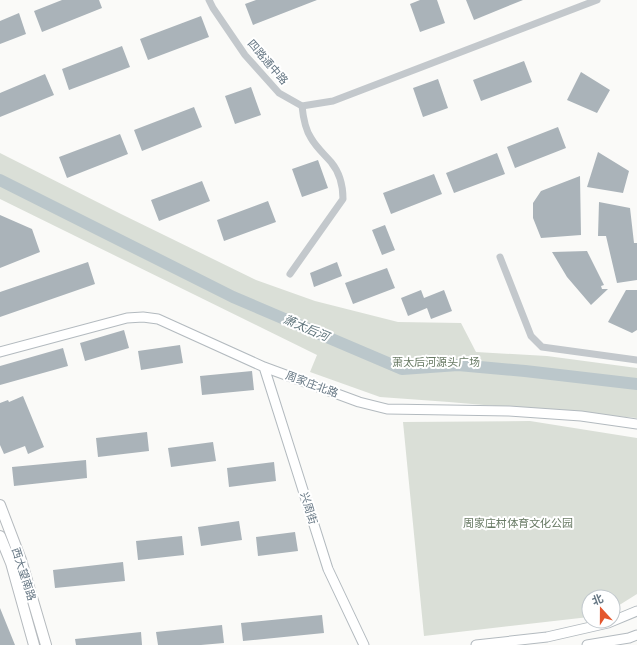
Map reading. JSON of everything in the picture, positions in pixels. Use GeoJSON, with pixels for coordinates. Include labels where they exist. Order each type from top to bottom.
{"type":"FeatureCollection","features":[{"type":"Feature","properties":{"kind":"main road","name":"西大望南路"},"geometry":{"type":"LineString","coordinates":[[0,505],[20,560],[46,645]]}},
{"type":"Feature","properties":{"kind":"main road","name":"西大望南路"},"geometry":{"type":"LineString","coordinates":[[0,536],[11,563],[34,645]]}},
{"type":"Feature","properties":{"kind":"street","name":"四路通中路"},"geometry":{"type":"LineString","coordinates":[[209,0],[212,8],[245,55],[279,93],[302,106]]}},
{"type":"Feature","properties":{"kind":"street"},"geometry":{"type":"LineString","coordinates":[[290,274],[343,199],[343,186],[340,176],[331,162],[310,138],[305,124],[302,106],[333,101],[597,0]]}},
{"type":"Feature","properties":{"kind":"street"},"geometry":{"type":"LineString","coordinates":[[500,258],[531,336],[542,347],[637,360]]}},
{"type":"Feature","properties":{"kind":"street","name":"周家庄北路"},"geometry":{"type":"LineString","coordinates":[[0,352],[126,318],[143,317],[158,319],[264,367],[359,402],[387,409],[510,411],[581,416],[637,424]]}},
{"type":"Feature","properties":{"kind":"street","name":"兴周街"},"geometry":{"type":"LineString","coordinates":[[264,367],[328,569],[364,645]]}},
{"type":"Feature","properties":{"kind":"street"},"geometry":{"type":"LineString","coordinates":[[476,645],[546,637],[608,623],[637,610]]}},
{"type":"Feature","properties":{"kind":"street"},"geometry":{"type":"LineString","coordinates":[[587,645],[632,639]]}},
{"type":"Feature","properties":{"kind":"green space","name":"萧太后河源头广场"},"geometry":{"type":"Polygon","coordinates":[[[0,153],[256,280],[315,301],[398,322],[461,323],[476,352],[547,356],[637,368],[637,418],[380,397],[310,372],[317,355],[0,199],[0,153]]]}},
{"type":"Feature","properties":{"kind":"green space","name":"周家庄村体育文化公园"},"geometry":{"type":"Polygon","coordinates":[[[530,421],[637,438],[637,594],[621,604],[621,589],[581,589],[581,618],[424,636],[403,422],[530,421]]]}},
{"type":"Feature","properties":{"kind":"building"},"geometry":{"type":"Polygon","coordinates":[[[62,0],[99,0],[102,8],[42,32],[34,11],[62,0]]]}},
{"type":"Feature","properties":{"kind":"building"},"geometry":{"type":"Polygon","coordinates":[[[256,0],[317,0],[253,25],[245,4],[256,0]]]}},
{"type":"Feature","properties":{"kind":"building"},"geometry":{"type":"Polygon","coordinates":[[[420,0],[437,0],[445,23],[420,32],[410,4],[420,0]]]}},
{"type":"Feature","properties":{"kind":"building"},"geometry":{"type":"Polygon","coordinates":[[[466,0],[523,0],[474,20],[466,0]]]}},
{"type":"Feature","properties":{"kind":"building"},"geometry":{"type":"Polygon","coordinates":[[[19,13],[26,34],[0,44],[0,21],[19,13]]]}},
{"type":"Feature","properties":{"kind":"building"},"geometry":{"type":"Polygon","coordinates":[[[201,16],[209,37],[148,60],[140,39],[201,16]]]}},
{"type":"Feature","properties":{"kind":"building"},"geometry":{"type":"Polygon","coordinates":[[[122,46],[130,67],[69,90],[62,69],[122,46]]]}},
{"type":"Feature","properties":{"kind":"building"},"geometry":{"type":"Polygon","coordinates":[[[524,61],[532,82],[481,101],[473,80],[524,61]]]}},
{"type":"Feature","properties":{"kind":"building"},"geometry":{"type":"Polygon","coordinates":[[[581,72],[610,90],[597,113],[567,100],[581,72]]]}},
{"type":"Feature","properties":{"kind":"building"},"geometry":{"type":"Polygon","coordinates":[[[45,74],[54,95],[0,117],[0,93],[45,74]]]}},
{"type":"Feature","properties":{"kind":"building"},"geometry":{"type":"Polygon","coordinates":[[[438,79],[448,108],[423,117],[413,88],[438,79]]]}},
{"type":"Feature","properties":{"kind":"building"},"geometry":{"type":"Polygon","coordinates":[[[251,87],[261,115],[235,124],[225,96],[251,87]]]}},
{"type":"Feature","properties":{"kind":"building"},"geometry":{"type":"Polygon","coordinates":[[[194,107],[202,127],[142,151],[134,130],[194,107]]]}},
{"type":"Feature","properties":{"kind":"building"},"geometry":{"type":"Polygon","coordinates":[[[558,127],[566,148],[515,168],[507,147],[558,127]]]}},
{"type":"Feature","properties":{"kind":"building"},"geometry":{"type":"Polygon","coordinates":[[[120,134],[128,154],[67,178],[59,157],[120,134]]]}},
{"type":"Feature","properties":{"kind":"building"},"geometry":{"type":"Polygon","coordinates":[[[598,152],[629,171],[623,193],[587,187],[598,152]]]}},
{"type":"Feature","properties":{"kind":"building"},"geometry":{"type":"Polygon","coordinates":[[[497,153],[505,174],[454,193],[446,173],[497,153]]]}},
{"type":"Feature","properties":{"kind":"building"},"geometry":{"type":"Polygon","coordinates":[[[318,160],[328,188],[302,197],[292,169],[318,160]]]}},
{"type":"Feature","properties":{"kind":"building"},"geometry":{"type":"Polygon","coordinates":[[[434,174],[442,194],[391,214],[383,193],[434,174]]]}},
{"type":"Feature","properties":{"kind":"building"},"geometry":{"type":"Polygon","coordinates":[[[580,176],[581,235],[541,238],[533,218],[533,203],[541,191],[580,176]]]}},
{"type":"Feature","properties":{"kind":"building"},"geometry":{"type":"Polygon","coordinates":[[[202,181],[210,201],[159,221],[151,200],[202,181]]]}},
{"type":"Feature","properties":{"kind":"building"},"geometry":{"type":"Polygon","coordinates":[[[268,201],[276,222],[224,241],[217,220],[268,201]]]}},
{"type":"Feature","properties":{"kind":"building"},"geometry":{"type":"Polygon","coordinates":[[[599,202],[630,208],[634,243],[637,243],[637,280],[617,283],[606,236],[598,236],[599,202]]]}},
{"type":"Feature","properties":{"kind":"building"},"geometry":{"type":"Polygon","coordinates":[[[0,215],[32,229],[40,252],[0,268],[0,215]]]}},
{"type":"Feature","properties":{"kind":"building"},"geometry":{"type":"Polygon","coordinates":[[[385,225],[395,250],[382,255],[372,230],[385,225]]]}},
{"type":"Feature","properties":{"kind":"building"},"geometry":{"type":"Polygon","coordinates":[[[587,251],[604,285],[601,286],[602,289],[608,289],[591,305],[567,277],[552,252],[587,251]]]}},
{"type":"Feature","properties":{"kind":"building"},"geometry":{"type":"Polygon","coordinates":[[[88,262],[95,284],[0,317],[0,292],[88,262]]]}},
{"type":"Feature","properties":{"kind":"building"},"geometry":{"type":"Polygon","coordinates":[[[337,262],[342,276],[314,287],[310,273],[337,262]]]}},
{"type":"Feature","properties":{"kind":"building"},"geometry":{"type":"Polygon","coordinates":[[[387,268],[395,288],[353,304],[345,283],[387,268]]]}},
{"type":"Feature","properties":{"kind":"building"},"geometry":{"type":"Polygon","coordinates":[[[421,290],[424,298],[444,290],[452,311],[431,319],[427,308],[408,316],[401,298],[421,290]]]}},
{"type":"Feature","properties":{"kind":"building"},"geometry":{"type":"Polygon","coordinates":[[[626,290],[637,290],[637,330],[632,333],[608,322],[626,290]]]}},
{"type":"Feature","properties":{"kind":"building"},"geometry":{"type":"Polygon","coordinates":[[[124,330],[129,348],[85,361],[80,343],[124,330]]]}},
{"type":"Feature","properties":{"kind":"building"},"geometry":{"type":"Polygon","coordinates":[[[180,345],[183,363],[141,370],[138,351],[180,345]]]}},
{"type":"Feature","properties":{"kind":"building"},"geometry":{"type":"Polygon","coordinates":[[[63,348],[68,366],[0,385],[0,366],[63,348]]]}},
{"type":"Feature","properties":{"kind":"building"},"geometry":{"type":"Polygon","coordinates":[[[252,371],[254,390],[202,395],[200,376],[252,371]]]}},
{"type":"Feature","properties":{"kind":"building"},"geometry":{"type":"Polygon","coordinates":[[[23,396],[44,447],[28,454],[25,446],[4,454],[0,445],[0,403],[8,400],[9,402],[23,396]]]}},
{"type":"Feature","properties":{"kind":"building"},"geometry":{"type":"Polygon","coordinates":[[[147,432],[149,451],[98,457],[96,438],[147,432]]]}},
{"type":"Feature","properties":{"kind":"building"},"geometry":{"type":"Polygon","coordinates":[[[213,442],[216,461],[171,467],[168,448],[213,442]]]}},
{"type":"Feature","properties":{"kind":"building"},"geometry":{"type":"Polygon","coordinates":[[[86,460],[87,478],[14,486],[12,467],[86,460]]]}},
{"type":"Feature","properties":{"kind":"building"},"geometry":{"type":"Polygon","coordinates":[[[274,462],[276,481],[229,487],[227,468],[274,462]]]}},
{"type":"Feature","properties":{"kind":"building"},"geometry":{"type":"Polygon","coordinates":[[[239,521],[242,540],[201,546],[198,527],[239,521]]]}},
{"type":"Feature","properties":{"kind":"building"},"geometry":{"type":"Polygon","coordinates":[[[295,532],[298,551],[258,556],[256,537],[295,532]]]}},
{"type":"Feature","properties":{"kind":"building"},"geometry":{"type":"Polygon","coordinates":[[[182,536],[184,555],[138,560],[136,541],[182,536]]]}},
{"type":"Feature","properties":{"kind":"building"},"geometry":{"type":"Polygon","coordinates":[[[123,562],[125,581],[55,588],[53,570],[123,562]]]}},
{"type":"Feature","properties":{"kind":"building"},"geometry":{"type":"Polygon","coordinates":[[[0,608],[15,645],[0,645],[0,608]]]}},
{"type":"Feature","properties":{"kind":"building"},"geometry":{"type":"Polygon","coordinates":[[[322,615],[324,633],[243,641],[241,623],[322,615]]]}},
{"type":"Feature","properties":{"kind":"building"},"geometry":{"type":"Polygon","coordinates":[[[222,625],[224,643],[201,645],[158,645],[156,632],[222,625]]]}},
{"type":"Feature","properties":{"kind":"building"},"geometry":{"type":"Polygon","coordinates":[[[141,632],[142,645],[76,645],[75,639],[141,632]]]}},
{"type":"Feature","properties":{"kind":"waterway","name":"萧太后河"},"geometry":{"type":"LineString","coordinates":[[0,180],[233,297],[402,369],[458,365],[637,384]]}}]}
